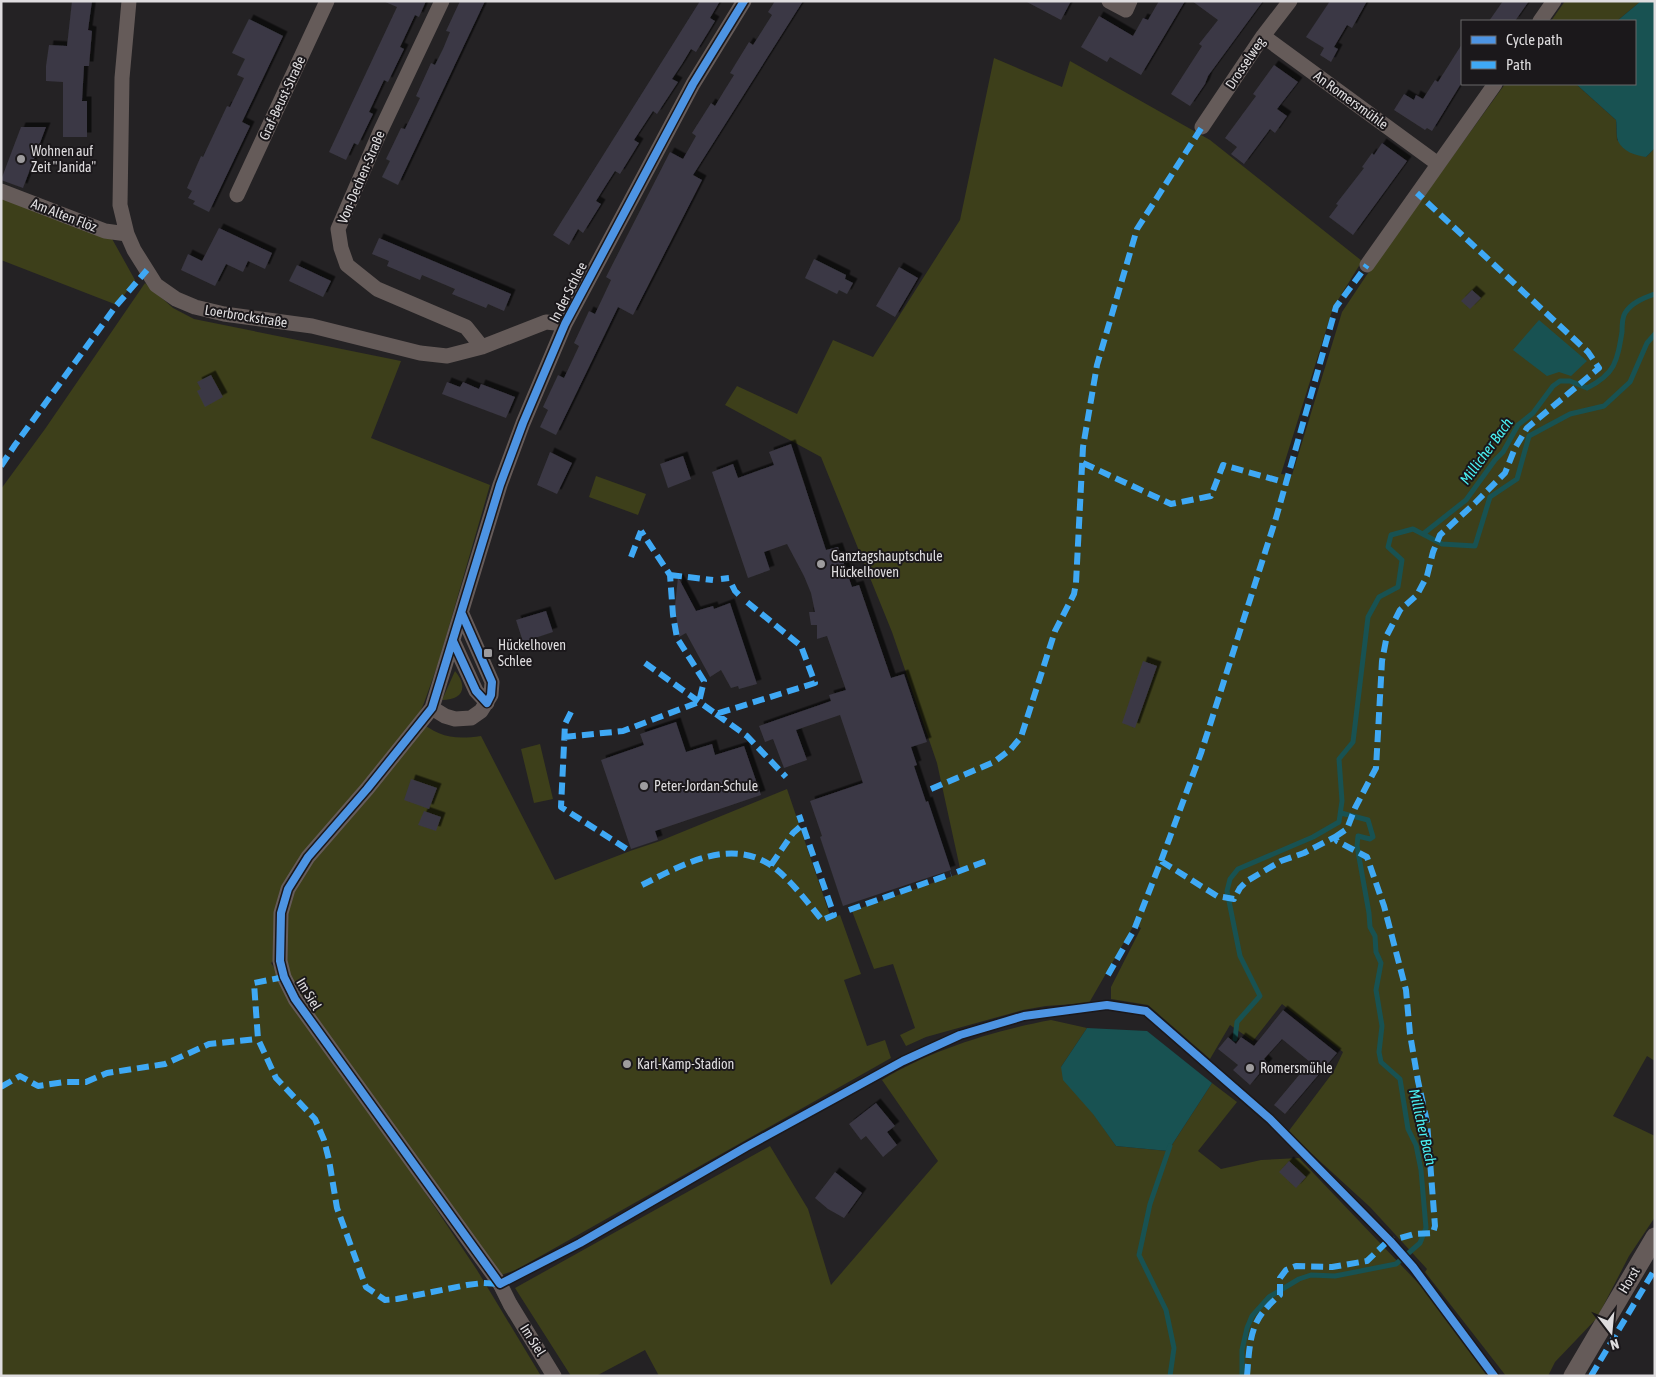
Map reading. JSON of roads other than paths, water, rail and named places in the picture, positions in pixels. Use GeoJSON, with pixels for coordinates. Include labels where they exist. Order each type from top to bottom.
{"type":"FeatureCollection","features":[{"type":"Feature","properties":{"kind":"street","name":"Loerbrockstraße"},"geometry":{"type":"LineString","coordinates":[[129,1],[122,78],[120,205],[127,234],[134,250],[156,285],[176,299],[195,307],[224,314],[312,326],[420,353],[447,356],[482,347],[546,322],[565,324]]}},
{"type":"Feature","properties":{"kind":"street","name":"Graf-Beust-Straße"},"geometry":{"type":"LineString","coordinates":[[237,195],[327,1]]}},
{"type":"Feature","properties":{"kind":"street","name":"Von-Dechen-Straße"},"geometry":{"type":"LineString","coordinates":[[442,1],[380,132],[338,229],[340,248],[347,265],[378,289],[466,327],[482,347]]}},
{"type":"Feature","properties":{"kind":"street","name":"In der Schlee"},"geometry":{"type":"LineString","coordinates":[[432,708],[500,485],[565,324],[693,84],[744,1]]}},
{"type":"Feature","properties":{"kind":"street"},"geometry":{"type":"LineString","coordinates":[[1109,1],[1126,10],[1130,1]]}},
{"type":"Feature","properties":{"kind":"street","name":"Drosselweg"},"geometry":{"type":"LineString","coordinates":[[1202,127],[1263,36],[1290,1]]}},
{"type":"Feature","properties":{"kind":"street"},"geometry":{"type":"LineString","coordinates":[[1541,20],[1554,1]]}},
{"type":"Feature","properties":{"kind":"street","name":"An Romersmühle"},"geometry":{"type":"LineString","coordinates":[[1263,36],[1438,164]]}},
{"type":"Feature","properties":{"kind":"street"},"geometry":{"type":"LineString","coordinates":[[1366,265],[1494,85]]}},
{"type":"Feature","properties":{"kind":"street","name":"Am Alten Flöz"},"geometry":{"type":"LineString","coordinates":[[1,191],[104,231],[127,234]]}},
{"type":"Feature","properties":{"kind":"street"},"geometry":{"type":"LineString","coordinates":[[432,708],[445,716],[455,719],[471,718],[481,711],[491,695],[492,682],[462,614]]}},
{"type":"Feature","properties":{"kind":"street"},"geometry":{"type":"LineString","coordinates":[[453,641],[476,692],[486,703]]}},
{"type":"Feature","properties":{"kind":"street","name":"Im Siel"},"geometry":{"type":"LineString","coordinates":[[432,708],[367,789],[308,857],[288,889],[281,913],[280,960],[284,977],[295,999],[500,1284],[554,1376]]}},
{"type":"Feature","properties":{"kind":"street","name":"Horst"},"geometry":{"type":"LineString","coordinates":[[1573,1376],[1655,1236]]}},
{"type":"Feature","properties":{"kind":"water"},"geometry":{"type":"Polygon","coordinates":[[[1641,1],[1655,1],[1655,148],[1646,157],[1634,154],[1620,145],[1617,139],[1616,120],[1577,85],[1636,85],[1636,20],[1618,20],[1641,1]]]}},
{"type":"Feature","properties":{"kind":"water"},"geometry":{"type":"Polygon","coordinates":[[[1539,320],[1587,361],[1571,376],[1559,372],[1547,376],[1513,350],[1539,320]]]}},
{"type":"Feature","properties":{"kind":"water"},"geometry":{"type":"Polygon","coordinates":[[[1087,1028],[1147,1031],[1212,1083],[1168,1151],[1116,1146],[1093,1114],[1063,1080],[1061,1067],[1087,1028]]]}},
{"type":"Feature","properties":{"kind":"waterway","name":"Millicher Bach"},"geometry":{"type":"LineString","coordinates":[[1423,534],[1466,500],[1503,452],[1518,425],[1533,413],[1553,386],[1560,381],[1570,381],[1587,388],[1604,378],[1616,359],[1625,313],[1635,303],[1655,294]]}},
{"type":"Feature","properties":{"kind":"waterway","name":"Millicher Bach"},"geometry":{"type":"LineString","coordinates":[[1235,1039],[1237,1022],[1260,996],[1240,956],[1227,891],[1230,879],[1238,869],[1313,837],[1339,822],[1342,801],[1339,759],[1353,742],[1368,617],[1379,597],[1398,587],[1402,560],[1388,547],[1391,535],[1413,529],[1442,544],[1475,546],[1490,497],[1517,479],[1529,436],[1570,414],[1604,406],[1630,382],[1647,343],[1655,334]]}},
{"type":"Feature","properties":{"kind":"waterway","name":"Millicher Bach"},"geometry":{"type":"LineString","coordinates":[[1242,1376],[1242,1350],[1247,1328],[1252,1316],[1269,1297],[1299,1279],[1311,1275],[1335,1276],[1396,1264],[1420,1243],[1426,1228],[1421,1170],[1416,1145],[1408,1129],[1400,1079],[1381,1062],[1379,1052],[1382,1026],[1376,990],[1381,963],[1376,952],[1375,936],[1370,927],[1357,846],[1358,836],[1370,839],[1373,837],[1368,820],[1341,813]]}},
{"type":"Feature","properties":{"kind":"waterway","name":"Millicher Bach"},"geometry":{"type":"LineString","coordinates":[[1170,1146],[1150,1204],[1139,1255],[1166,1310],[1174,1348],[1170,1376]]}},
{"type":"Feature","properties":{"kind":"place","name":"Wohnen auf Zeit \"Janida\""},"geometry":{"type":"Point","coordinates":[21,159]}},
{"type":"Feature","properties":{"kind":"place","name":"Ganztagshauptschule Hückelhoven"},"geometry":{"type":"Point","coordinates":[821,564]}},
{"type":"Feature","properties":{"kind":"place","name":"Hückelhoven Schlee"},"geometry":{"type":"Point","coordinates":[488,653]}},
{"type":"Feature","properties":{"kind":"place","name":"Peter-Jordan-Schule"},"geometry":{"type":"Point","coordinates":[644,786]}},
{"type":"Feature","properties":{"kind":"place","name":"Karl-Kamp-Stadion"},"geometry":{"type":"Point","coordinates":[627,1064]}},
{"type":"Feature","properties":{"kind":"place","name":"Romersmühle"},"geometry":{"type":"Point","coordinates":[1250,1068]}}]}
